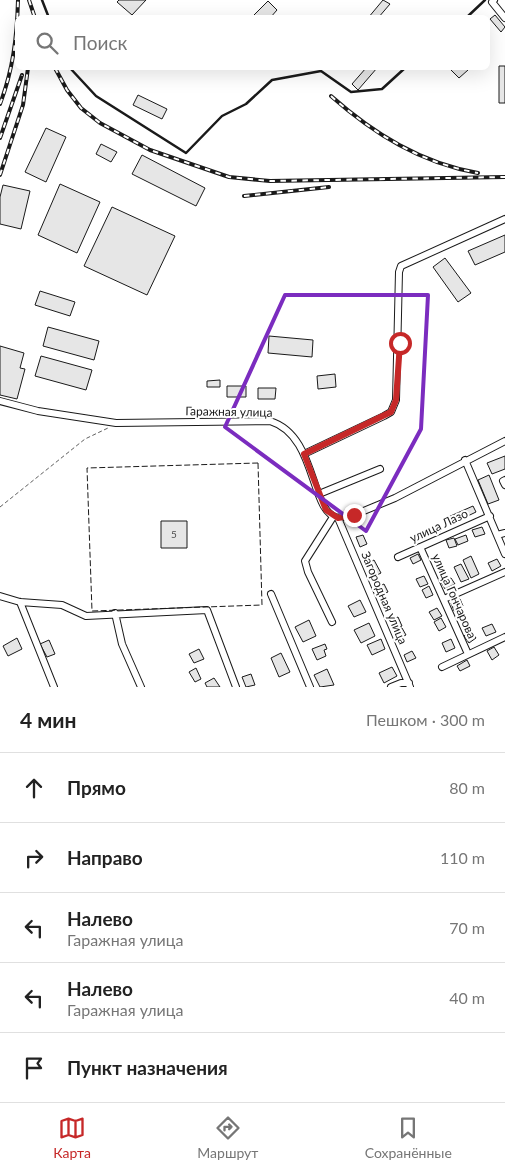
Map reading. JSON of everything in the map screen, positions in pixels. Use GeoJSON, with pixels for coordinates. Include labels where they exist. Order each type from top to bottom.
{"type":"FeatureCollection","features":[{"type":"Feature","properties":{"kind":"street"},"geometry":{"type":"LineString","coordinates":[[494,0],[492,2],[505,18]]}},
{"type":"Feature","properties":{"kind":"street"},"geometry":{"type":"LineString","coordinates":[[304,454],[384,416],[394,407],[400,343],[399,272],[401,266],[505,219]]}},
{"type":"Feature","properties":{"kind":"street","name":"Гаражная улица"},"geometry":{"type":"LineString","coordinates":[[0,401],[56,414],[116,424],[270,421],[285,427],[291,432],[304,454],[326,510],[336,518]]}},
{"type":"Feature","properties":{"kind":"street"},"geometry":{"type":"LineString","coordinates":[[332,622],[308,572],[305,561],[336,518],[354,515],[396,498],[465,460],[505,441]]}},
{"type":"Feature","properties":{"kind":"street"},"geometry":{"type":"LineString","coordinates":[[465,460],[505,554]]}},
{"type":"Feature","properties":{"kind":"street"},"geometry":{"type":"LineString","coordinates":[[319,494],[380,469]]}},
{"type":"Feature","properties":{"kind":"street"},"geometry":{"type":"LineString","coordinates":[[505,480],[505,485]]}},
{"type":"Feature","properties":{"kind":"street","name":"улица Лазо"},"geometry":{"type":"LineString","coordinates":[[398,557],[490,516]]}},
{"type":"Feature","properties":{"kind":"street","name":"Загородная улица"},"geometry":{"type":"LineString","coordinates":[[336,518],[409,685]]}},
{"type":"Feature","properties":{"kind":"street"},"geometry":{"type":"LineString","coordinates":[[497,535],[505,533]]}},
{"type":"Feature","properties":{"kind":"street","name":"улица Гончарова"},"geometry":{"type":"LineString","coordinates":[[420,547],[468,654]]}},
{"type":"Feature","properties":{"kind":"street"},"geometry":{"type":"LineString","coordinates":[[444,599],[505,572]]}},
{"type":"Feature","properties":{"kind":"street"},"geometry":{"type":"LineString","coordinates":[[271,594],[310,687]]}},
{"type":"Feature","properties":{"kind":"street"},"geometry":{"type":"LineString","coordinates":[[0,596],[20,602],[62,605],[74,608],[86,616],[115,613],[207,610],[236,687]]}},
{"type":"Feature","properties":{"kind":"street"},"geometry":{"type":"LineString","coordinates":[[20,602],[54,687]]}},
{"type":"Feature","properties":{"kind":"street"},"geometry":{"type":"LineString","coordinates":[[115,613],[122,644],[141,687]]}},
{"type":"Feature","properties":{"kind":"street"},"geometry":{"type":"LineString","coordinates":[[442,667],[505,637]]}},
{"type":"Feature","properties":{"kind":"street"},"geometry":{"type":"LineString","coordinates":[[391,687],[401,683],[409,685]]}},
{"type":"Feature","properties":{"kind":"path"},"geometry":{"type":"LineString","coordinates":[[0,507],[85,439],[116,424]]}},
{"type":"Feature","properties":{"kind":"highlighted area"},"geometry":{"type":"Polygon","coordinates":[[[285,295],[428,295],[421,429],[366,531],[225,427],[285,295]]]}},
{"type":"Feature","properties":{"kind":"building"},"geometry":{"type":"Polygon","coordinates":[[[119,0],[146,0],[132,15],[117,2],[119,0]]]}},
{"type":"Feature","properties":{"kind":"building"},"geometry":{"type":"Polygon","coordinates":[[[383,0],[390,4],[381,15],[370,15],[383,0]]]}},
{"type":"Feature","properties":{"kind":"building"},"geometry":{"type":"Polygon","coordinates":[[[268,1],[277,10],[273,15],[254,15],[268,1]]]}},
{"type":"Feature","properties":{"kind":"building"},"geometry":{"type":"Polygon","coordinates":[[[495,15],[505,27],[501,32],[490,19],[495,15]]]}},
{"type":"Feature","properties":{"kind":"building"},"geometry":{"type":"Polygon","coordinates":[[[499,66],[505,66],[505,103],[499,103],[499,66]]]}},
{"type":"Feature","properties":{"kind":"building"},"geometry":{"type":"Polygon","coordinates":[[[364,70],[375,70],[358,90],[352,84],[364,70]]]}},
{"type":"Feature","properties":{"kind":"building"},"geometry":{"type":"Polygon","coordinates":[[[451,70],[468,70],[459,78],[451,70]]]}},
{"type":"Feature","properties":{"kind":"building"},"geometry":{"type":"Polygon","coordinates":[[[138,95],[167,109],[162,119],[133,105],[138,95]]]}},
{"type":"Feature","properties":{"kind":"building"},"geometry":{"type":"Polygon","coordinates":[[[46,128],[66,137],[46,182],[25,172],[46,128]]]}},
{"type":"Feature","properties":{"kind":"building"},"geometry":{"type":"Polygon","coordinates":[[[101,144],[117,152],[111,162],[96,154],[101,144]]]}},
{"type":"Feature","properties":{"kind":"building"},"geometry":{"type":"Polygon","coordinates":[[[142,155],[205,188],[196,206],[132,174],[142,155]]]}},
{"type":"Feature","properties":{"kind":"building"},"geometry":{"type":"Polygon","coordinates":[[[60,184],[100,202],[77,253],[38,235],[60,184]]]}},
{"type":"Feature","properties":{"kind":"building"},"geometry":{"type":"Polygon","coordinates":[[[3,185],[30,191],[21,229],[0,224],[0,197],[3,185]]]}},
{"type":"Feature","properties":{"kind":"building"},"geometry":{"type":"Polygon","coordinates":[[[112,207],[175,236],[147,295],[84,266],[112,207]]]}},
{"type":"Feature","properties":{"kind":"building"},"geometry":{"type":"Polygon","coordinates":[[[505,235],[505,252],[475,265],[468,251],[505,235]]]}},
{"type":"Feature","properties":{"kind":"building"},"geometry":{"type":"Polygon","coordinates":[[[445,258],[471,293],[458,302],[433,267],[445,258]]]}},
{"type":"Feature","properties":{"kind":"building"},"geometry":{"type":"Polygon","coordinates":[[[40,291],[75,302],[70,316],[35,305],[40,291]]]}},
{"type":"Feature","properties":{"kind":"building"},"geometry":{"type":"Polygon","coordinates":[[[48,327],[99,341],[94,360],[43,346],[48,327]]]}},
{"type":"Feature","properties":{"kind":"building"},"geometry":{"type":"Polygon","coordinates":[[[269,336],[313,340],[312,357],[268,353],[269,336]]]}},
{"type":"Feature","properties":{"kind":"building"},"geometry":{"type":"Polygon","coordinates":[[[0,346],[24,353],[20,368],[25,369],[17,399],[0,395],[0,346]]]}},
{"type":"Feature","properties":{"kind":"building"},"geometry":{"type":"Polygon","coordinates":[[[41,356],[92,370],[86,390],[35,376],[41,356]]]}},
{"type":"Feature","properties":{"kind":"building"},"geometry":{"type":"Polygon","coordinates":[[[335,374],[336,387],[318,389],[317,376],[335,374]]]}},
{"type":"Feature","properties":{"kind":"building"},"geometry":{"type":"Polygon","coordinates":[[[220,380],[220,387],[207,387],[207,381],[220,380]]]}},
{"type":"Feature","properties":{"kind":"building"},"geometry":{"type":"Polygon","coordinates":[[[227,386],[246,386],[246,397],[227,397],[227,386]]]}},
{"type":"Feature","properties":{"kind":"building"},"geometry":{"type":"Polygon","coordinates":[[[258,388],[276,388],[275,399],[258,399],[258,388]]]}},
{"type":"Feature","properties":{"kind":"building"},"geometry":{"type":"Polygon","coordinates":[[[505,456],[505,469],[492,474],[487,463],[505,456]]]}},
{"type":"Feature","properties":{"kind":"building"},"geometry":{"type":"Polygon","coordinates":[[[489,475],[499,500],[488,504],[478,480],[489,475]]]}},
{"type":"Feature","properties":{"kind":"building"},"geometry":{"type":"Polygon","coordinates":[[[473,506],[476,512],[449,525],[446,518],[473,506]]]}},
{"type":"Feature","properties":{"kind":"building"},"geometry":{"type":"Polygon","coordinates":[[[161,521],[187,521],[187,548],[161,548],[161,521]]]}},
{"type":"Feature","properties":{"kind":"building"},"geometry":{"type":"Polygon","coordinates":[[[439,524],[441,531],[430,534],[428,528],[439,524]]]}},
{"type":"Feature","properties":{"kind":"building"},"geometry":{"type":"Polygon","coordinates":[[[482,527],[485,534],[475,537],[472,530],[482,527]]]}},
{"type":"Feature","properties":{"kind":"building"},"geometry":{"type":"Polygon","coordinates":[[[363,535],[367,544],[360,547],[356,537],[363,535]]]}},
{"type":"Feature","properties":{"kind":"building"},"geometry":{"type":"Polygon","coordinates":[[[466,535],[468,541],[458,545],[455,539],[466,535]]]}},
{"type":"Feature","properties":{"kind":"building"},"geometry":{"type":"Polygon","coordinates":[[[454,538],[457,546],[449,548],[446,540],[454,538]]]}},
{"type":"Feature","properties":{"kind":"building"},"geometry":{"type":"Polygon","coordinates":[[[418,554],[421,560],[413,564],[410,558],[418,554]]]}},
{"type":"Feature","properties":{"kind":"building"},"geometry":{"type":"Polygon","coordinates":[[[471,556],[479,574],[471,578],[463,560],[471,556]]]}},
{"type":"Feature","properties":{"kind":"building"},"geometry":{"type":"Polygon","coordinates":[[[497,559],[501,566],[492,571],[488,563],[497,559]]]}},
{"type":"Feature","properties":{"kind":"building"},"geometry":{"type":"Polygon","coordinates":[[[374,560],[381,573],[375,576],[368,563],[374,560]]]}},
{"type":"Feature","properties":{"kind":"building"},"geometry":{"type":"Polygon","coordinates":[[[461,564],[469,579],[461,582],[454,567],[461,564]]]}},
{"type":"Feature","properties":{"kind":"building"},"geometry":{"type":"Polygon","coordinates":[[[424,576],[428,584],[420,587],[416,579],[424,576]]]}},
{"type":"Feature","properties":{"kind":"building"},"geometry":{"type":"Polygon","coordinates":[[[451,578],[455,584],[445,589],[441,582],[451,578]]]}},
{"type":"Feature","properties":{"kind":"building"},"geometry":{"type":"Polygon","coordinates":[[[384,584],[388,592],[380,595],[376,587],[384,584]]]}},
{"type":"Feature","properties":{"kind":"building"},"geometry":{"type":"Polygon","coordinates":[[[429,586],[433,595],[426,598],[422,590],[429,586]]]}},
{"type":"Feature","properties":{"kind":"building"},"geometry":{"type":"Polygon","coordinates":[[[460,599],[463,606],[454,611],[451,603],[460,599]]]}},
{"type":"Feature","properties":{"kind":"building"},"geometry":{"type":"Polygon","coordinates":[[[360,600],[366,612],[354,617],[348,606],[360,600]]]}},
{"type":"Feature","properties":{"kind":"building"},"geometry":{"type":"Polygon","coordinates":[[[437,608],[442,616],[434,620],[429,612],[437,608]]]}},
{"type":"Feature","properties":{"kind":"building"},"geometry":{"type":"Polygon","coordinates":[[[398,617],[402,626],[395,629],[391,620],[398,617]]]}},
{"type":"Feature","properties":{"kind":"building"},"geometry":{"type":"Polygon","coordinates":[[[441,618],[446,627],[439,631],[434,622],[441,618]]]}},
{"type":"Feature","properties":{"kind":"building"},"geometry":{"type":"Polygon","coordinates":[[[309,620],[316,636],[303,642],[295,627],[309,620]]]}},
{"type":"Feature","properties":{"kind":"building"},"geometry":{"type":"Polygon","coordinates":[[[369,623],[375,636],[361,643],[354,630],[369,623]]]}},
{"type":"Feature","properties":{"kind":"building"},"geometry":{"type":"Polygon","coordinates":[[[492,624],[496,632],[486,636],[482,628],[492,624]]]}},
{"type":"Feature","properties":{"kind":"building"},"geometry":{"type":"Polygon","coordinates":[[[402,628],[406,635],[399,638],[395,630],[402,628]]]}},
{"type":"Feature","properties":{"kind":"building"},"geometry":{"type":"Polygon","coordinates":[[[471,631],[476,638],[469,643],[464,636],[471,631]]]}},
{"type":"Feature","properties":{"kind":"building"},"geometry":{"type":"Polygon","coordinates":[[[17,638],[22,649],[8,656],[3,646],[17,638]]]}},
{"type":"Feature","properties":{"kind":"building"},"geometry":{"type":"Polygon","coordinates":[[[381,639],[385,649],[372,655],[367,645],[381,639]]]}},
{"type":"Feature","properties":{"kind":"building"},"geometry":{"type":"Polygon","coordinates":[[[451,639],[455,648],[446,652],[442,643],[451,639]]]}},
{"type":"Feature","properties":{"kind":"building"},"geometry":{"type":"Polygon","coordinates":[[[49,640],[55,654],[47,657],[40,644],[49,640]]]}},
{"type":"Feature","properties":{"kind":"building"},"geometry":{"type":"Polygon","coordinates":[[[325,644],[327,649],[324,650],[326,656],[317,660],[312,649],[325,644]]]}},
{"type":"Feature","properties":{"kind":"building"},"geometry":{"type":"Polygon","coordinates":[[[494,647],[499,655],[492,660],[487,651],[494,647]]]}},
{"type":"Feature","properties":{"kind":"building"},"geometry":{"type":"Polygon","coordinates":[[[199,649],[204,659],[194,663],[189,654],[199,649]]]}},
{"type":"Feature","properties":{"kind":"building"},"geometry":{"type":"Polygon","coordinates":[[[412,651],[416,658],[407,662],[404,655],[412,651]]]}},
{"type":"Feature","properties":{"kind":"building"},"geometry":{"type":"Polygon","coordinates":[[[281,653],[290,672],[279,677],[271,658],[281,653]]]}},
{"type":"Feature","properties":{"kind":"building"},"geometry":{"type":"Polygon","coordinates":[[[467,660],[470,666],[460,671],[457,666],[467,660]]]}},
{"type":"Feature","properties":{"kind":"building"},"geometry":{"type":"Polygon","coordinates":[[[392,667],[397,676],[384,683],[379,673],[392,667]]]}},
{"type":"Feature","properties":{"kind":"building"},"geometry":{"type":"Polygon","coordinates":[[[196,668],[201,679],[195,682],[189,672],[196,668]]]}},
{"type":"Feature","properties":{"kind":"building"},"geometry":{"type":"Polygon","coordinates":[[[327,669],[334,685],[320,687],[314,675],[327,669]]]}},
{"type":"Feature","properties":{"kind":"building"},"geometry":{"type":"Polygon","coordinates":[[[251,674],[255,685],[246,687],[242,677],[251,674]]]}},
{"type":"Feature","properties":{"kind":"building"},"geometry":{"type":"Polygon","coordinates":[[[214,678],[220,687],[207,687],[205,683],[214,678]]]}},
{"type":"Feature","properties":{"kind":"railway"},"geometry":{"type":"LineString","coordinates":[[17,15],[18,0]]}},
{"type":"Feature","properties":{"kind":"railway"},"geometry":{"type":"LineString","coordinates":[[29,0],[34,15]]}},
{"type":"Feature","properties":{"kind":"railway"},"geometry":{"type":"LineString","coordinates":[[0,104],[8,79],[15,44]]}},
{"type":"Feature","properties":{"kind":"railway"},"geometry":{"type":"LineString","coordinates":[[0,175],[23,105],[28,70]]}},
{"type":"Feature","properties":{"kind":"railway"},"geometry":{"type":"LineString","coordinates":[[56,70],[67,90],[81,108],[100,123],[150,150],[229,177],[270,181],[505,177]]}},
{"type":"Feature","properties":{"kind":"railway"},"geometry":{"type":"LineString","coordinates":[[0,138],[22,75]]}},
{"type":"Feature","properties":{"kind":"railway"},"geometry":{"type":"LineString","coordinates":[[331,96],[364,123],[399,145],[437,162],[478,173]]}},
{"type":"Feature","properties":{"kind":"railway"},"geometry":{"type":"LineString","coordinates":[[244,196],[329,187]]}},
{"type":"Feature","properties":{"kind":"fence"},"geometry":{"type":"LineString","coordinates":[[258,463],[262,605],[92,611],[87,468],[258,463]]}},
{"type":"Feature","properties":{"kind":"wall"},"geometry":{"type":"LineString","coordinates":[[42,0],[48,15]]}},
{"type":"Feature","properties":{"kind":"wall"},"geometry":{"type":"LineString","coordinates":[[469,15],[485,0]]}},
{"type":"Feature","properties":{"kind":"wall"},"geometry":{"type":"LineString","coordinates":[[72,70],[96,96],[186,153],[222,116],[246,104],[272,80],[321,71],[351,92],[382,89],[403,70]]}},
{"type":"Feature","properties":{"kind":"route"},"geometry":{"type":"LineString","coordinates":[[354,515],[338,518],[330,515],[321,500],[304,454],[391,412],[396,400],[400,343]]}}]}
